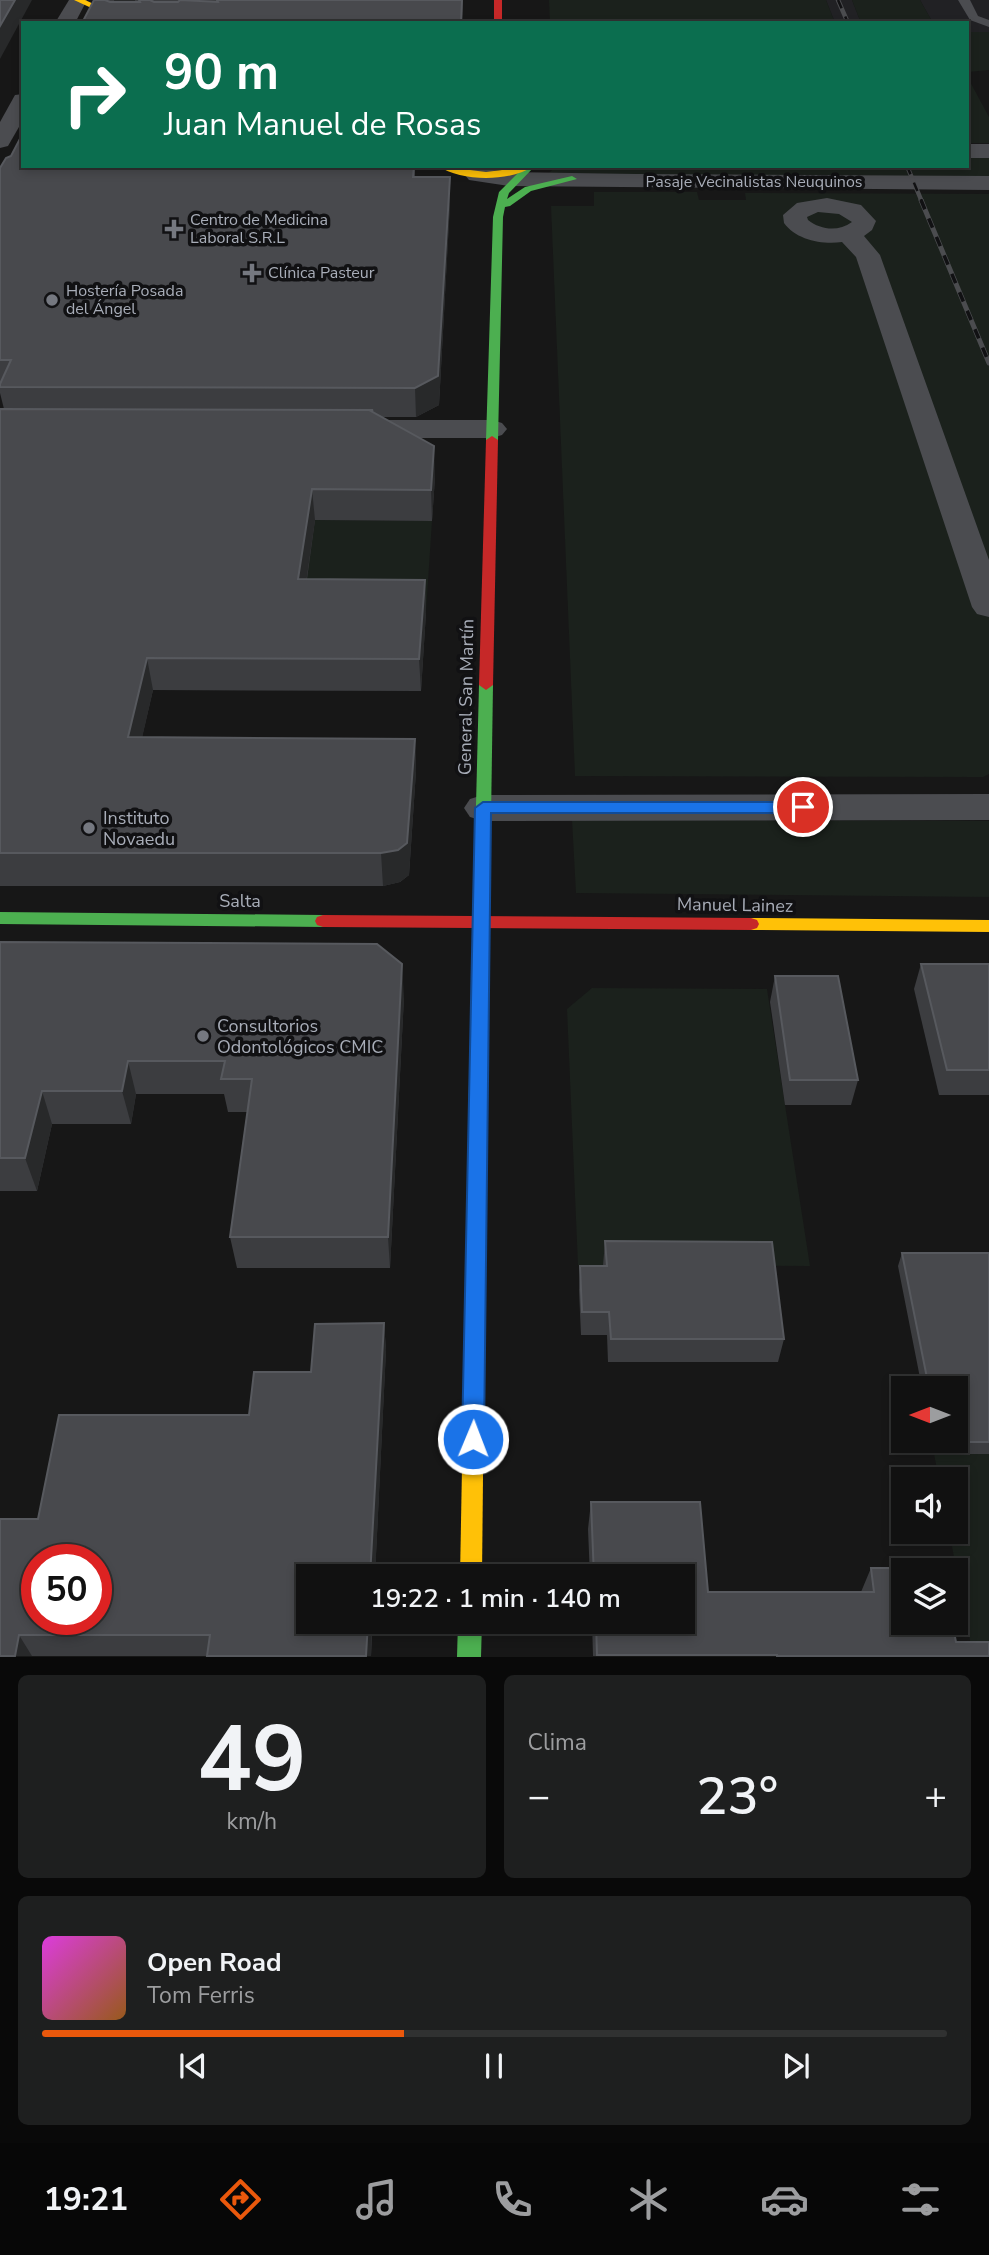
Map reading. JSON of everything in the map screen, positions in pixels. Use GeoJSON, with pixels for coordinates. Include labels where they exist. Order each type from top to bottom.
{"type":"FeatureCollection","features":[{"type":"Feature","properties":{"kind":"main road"},"geometry":{"type":"LineString","coordinates":[[78,0],[130,17]]}},
{"type":"Feature","properties":{"kind":"main road"},"geometry":{"type":"LineString","coordinates":[[498,0],[498,21]]}},
{"type":"Feature","properties":{"kind":"main road"},"geometry":{"type":"LineString","coordinates":[[450,168],[477,175]]}},
{"type":"Feature","properties":{"kind":"main road","name":"General San Martín"},"geometry":{"type":"LineString","coordinates":[[471,1564],[480,922],[498,217],[504,192],[525,171]]}},
{"type":"Feature","properties":{"kind":"main road"},"geometry":{"type":"LineString","coordinates":[[498,217],[508,202],[520,192],[572,179]]}},
{"type":"Feature","properties":{"kind":"main road","name":"Salta"},"geometry":{"type":"LineString","coordinates":[[0,918],[480,922]]}},
{"type":"Feature","properties":{"kind":"main road","name":"Manuel Lainez"},"geometry":{"type":"LineString","coordinates":[[480,922],[989,926]]}},
{"type":"Feature","properties":{"kind":"main road"},"geometry":{"type":"LineString","coordinates":[[469,1657],[470,1634]]}},
{"type":"Feature","properties":{"kind":"street"},"geometry":{"type":"LineString","coordinates":[[66,21],[78,0]]}},
{"type":"Feature","properties":{"kind":"street"},"geometry":{"type":"LineString","coordinates":[[0,141],[21,104]]}},
{"type":"Feature","properties":{"kind":"street"},"geometry":{"type":"LineString","coordinates":[[969,151],[989,151]]}},
{"type":"Feature","properties":{"kind":"street","name":"Pasaje Vecinalistas Neuquinos"},"geometry":{"type":"LineString","coordinates":[[477,175],[525,171],[572,179],[989,183]]}},
{"type":"Feature","properties":{"kind":"street"},"geometry":{"type":"LineString","coordinates":[[848,234],[868,255],[989,607]]}},
{"type":"Feature","properties":{"kind":"street"},"geometry":{"type":"LineString","coordinates":[[320,428],[492,429]]}},
{"type":"Feature","properties":{"kind":"street"},"geometry":{"type":"LineString","coordinates":[[483,808],[989,807]]}},
{"type":"Feature","properties":{"kind":"lane"},"geometry":{"type":"LineString","coordinates":[[964,0],[974,18],[989,23]]}},
{"type":"Feature","properties":{"kind":"shaded area"},"geometry":{"type":"Polygon","coordinates":[[[549,0],[826,0],[834,21],[550,21],[549,0]]]}},
{"type":"Feature","properties":{"kind":"shaded area"},"geometry":{"type":"Polygon","coordinates":[[[826,0],[852,0],[860,21],[834,21],[826,0]]]}},
{"type":"Feature","properties":{"kind":"shaded area"},"geometry":{"type":"Polygon","coordinates":[[[852,0],[920,0],[932,21],[860,21],[852,0]]]}},
{"type":"Feature","properties":{"kind":"shaded area"},"geometry":{"type":"Polygon","coordinates":[[[920,0],[989,0],[989,32],[969,32],[969,21],[932,21],[920,0]]]}},
{"type":"Feature","properties":{"kind":"shaded area"},"geometry":{"type":"Polygon","coordinates":[[[969,32],[989,32],[989,70],[969,72],[969,32]]]}},
{"type":"Feature","properties":{"kind":"shaded area"},"geometry":{"type":"Polygon","coordinates":[[[969,80],[989,117],[989,143],[969,143],[969,80]]]}},
{"type":"Feature","properties":{"kind":"shaded area"},"geometry":{"type":"Polygon","coordinates":[[[969,155],[989,155],[989,180],[549,173],[554,168],[969,168],[969,155]]]}},
{"type":"Feature","properties":{"kind":"shaded area"},"geometry":{"type":"Polygon","coordinates":[[[594,192],[697,192],[699,200],[746,200],[745,193],[989,194],[989,774],[983,777],[575,776],[551,206],[594,206],[594,192]]]}},
{"type":"Feature","properties":{"kind":"shaded area"},"geometry":{"type":"Polygon","coordinates":[[[315,520],[432,521],[426,612],[302,611],[315,520]]]}},
{"type":"Feature","properties":{"kind":"shaded area"},"geometry":{"type":"Polygon","coordinates":[[[572,820],[989,821],[989,897],[576,893],[572,820]]]}},
{"type":"Feature","properties":{"kind":"shaded area"},"geometry":{"type":"Polygon","coordinates":[[[592,988],[767,989],[810,1266],[578,1265],[567,1009],[592,988]]]}},
{"type":"Feature","properties":{"kind":"shaded area"},"geometry":{"type":"Polygon","coordinates":[[[934,1454],[989,1454],[989,1656],[973,1656],[968,1630],[968,1558],[954,1558],[951,1544],[968,1544],[968,1467],[937,1467],[934,1454]]]}},
{"type":"Feature","properties":{"kind":"building"},"geometry":{"type":"Polygon","coordinates":[[[0,0],[15,0],[0,26],[0,0]]]}},
{"type":"Feature","properties":{"kind":"building"},"geometry":{"type":"Polygon","coordinates":[[[94,0],[462,0],[461,21],[83,21],[94,0]]]}},
{"type":"Feature","properties":{"kind":"building"},"geometry":{"type":"Polygon","coordinates":[[[21,137],[21,168],[414,168],[413,177],[450,177],[438,376],[415,388],[0,387],[11,360],[0,360],[0,168],[6,158],[11,156],[21,137]]]}},
{"type":"Feature","properties":{"kind":"building"},"geometry":{"type":"Polygon","coordinates":[[[0,409],[373,410],[371,411],[434,446],[431,490],[312,489],[298,579],[425,580],[419,659],[147,658],[128,737],[415,739],[407,843],[398,850],[381,853],[0,853],[0,409]]]}},
{"type":"Feature","properties":{"kind":"building"},"geometry":{"type":"Polygon","coordinates":[[[0,942],[377,944],[402,964],[388,1237],[230,1237],[252,1079],[221,1079],[225,1061],[128,1061],[122,1091],[42,1091],[25,1158],[0,1158],[0,942]]]}},
{"type":"Feature","properties":{"kind":"building"},"geometry":{"type":"Polygon","coordinates":[[[921,964],[989,964],[989,1070],[947,1070],[921,964]]]}},
{"type":"Feature","properties":{"kind":"building"},"geometry":{"type":"Polygon","coordinates":[[[775,976],[838,976],[858,1080],[790,1080],[775,976]]]}},
{"type":"Feature","properties":{"kind":"building"},"geometry":{"type":"Polygon","coordinates":[[[605,1241],[772,1242],[784,1339],[611,1339],[609,1312],[582,1312],[580,1266],[607,1266],[605,1241]]]}},
{"type":"Feature","properties":{"kind":"building"},"geometry":{"type":"Polygon","coordinates":[[[902,1253],[989,1253],[989,1442],[968,1442],[968,1376],[927,1376],[902,1253]]]}},
{"type":"Feature","properties":{"kind":"building"},"geometry":{"type":"Polygon","coordinates":[[[384,1323],[371,1564],[296,1564],[296,1634],[367,1634],[366,1656],[207,1656],[210,1635],[112,1635],[112,1544],[21,1544],[21,1635],[15,1656],[0,1656],[0,1519],[38,1519],[59,1415],[249,1415],[254,1372],[311,1372],[315,1324],[384,1323]]]}},
{"type":"Feature","properties":{"kind":"building"},"geometry":{"type":"Polygon","coordinates":[[[591,1502],[700,1502],[708,1592],[874,1592],[871,1568],[891,1568],[891,1635],[955,1635],[956,1642],[989,1642],[989,1656],[597,1655],[596,1634],[695,1634],[695,1564],[593,1564],[591,1502]]]}},
{"type":"Feature","properties":{"kind":"railway"},"geometry":{"type":"LineString","coordinates":[[838,0],[847,21]]}},
{"type":"Feature","properties":{"kind":"railway"},"geometry":{"type":"LineString","coordinates":[[908,168],[922,202]]}},
{"type":"Feature","properties":{"kind":"railway"},"geometry":{"type":"LineString","coordinates":[[921,200],[989,363]]}},
{"type":"Feature","properties":{"kind":"traffic: fast"},"geometry":{"type":"LineString","coordinates":[[492,440],[498,217],[504,192],[529,168]]}},
{"type":"Feature","properties":{"kind":"traffic: fast"},"geometry":{"type":"LineString","coordinates":[[507,204],[528,189],[572,179]]}},
{"type":"Feature","properties":{"kind":"traffic: fast"},"geometry":{"type":"LineString","coordinates":[[478,1085],[486,685]]}},
{"type":"Feature","properties":{"kind":"traffic: fast"},"geometry":{"type":"LineString","coordinates":[[0,918],[323,921]]}},
{"type":"Feature","properties":{"kind":"traffic: fast"},"geometry":{"type":"LineString","coordinates":[[469,1657],[470,1634]]}},
{"type":"Feature","properties":{"kind":"traffic: slow"},"geometry":{"type":"LineString","coordinates":[[78,0],[126,21]]}},
{"type":"Feature","properties":{"kind":"traffic: slow"},"geometry":{"type":"LineString","coordinates":[[448,168],[486,175],[524,168]]}},
{"type":"Feature","properties":{"kind":"traffic: slow"},"geometry":{"type":"LineString","coordinates":[[751,924],[989,926]]}},
{"type":"Feature","properties":{"kind":"traffic: slow"},"geometry":{"type":"LineString","coordinates":[[471,1564],[478,1085]]}},
{"type":"Feature","properties":{"kind":"traffic: jam"},"geometry":{"type":"LineString","coordinates":[[498,0],[498,21]]}},
{"type":"Feature","properties":{"kind":"traffic: jam"},"geometry":{"type":"LineString","coordinates":[[486,685],[492,440]]}},
{"type":"Feature","properties":{"kind":"traffic: jam"},"geometry":{"type":"LineString","coordinates":[[323,921],[751,924]]}},
{"type":"Feature","properties":{"kind":"place","name":"Centro de Medicina Laboral S.R.L"},"geometry":{"type":"Point","coordinates":[174,229]}},
{"type":"Feature","properties":{"kind":"place","name":"Clínica Pasteur"},"geometry":{"type":"Point","coordinates":[252,273]}},
{"type":"Feature","properties":{"kind":"place","name":"Hostería Posada del Ángel"},"geometry":{"type":"Point","coordinates":[52,300]}},
{"type":"Feature","properties":{"kind":"place","name":"Instituto Novaedu"},"geometry":{"type":"Point","coordinates":[89,828]}},
{"type":"Feature","properties":{"kind":"place","name":"Consultorios Odontológicos CMIC"},"geometry":{"type":"Point","coordinates":[203,1036]}},
{"type":"Feature","properties":{"kind":"route"},"geometry":{"type":"LineString","coordinates":[[473,1439],[483,808],[803,807]]}}]}
